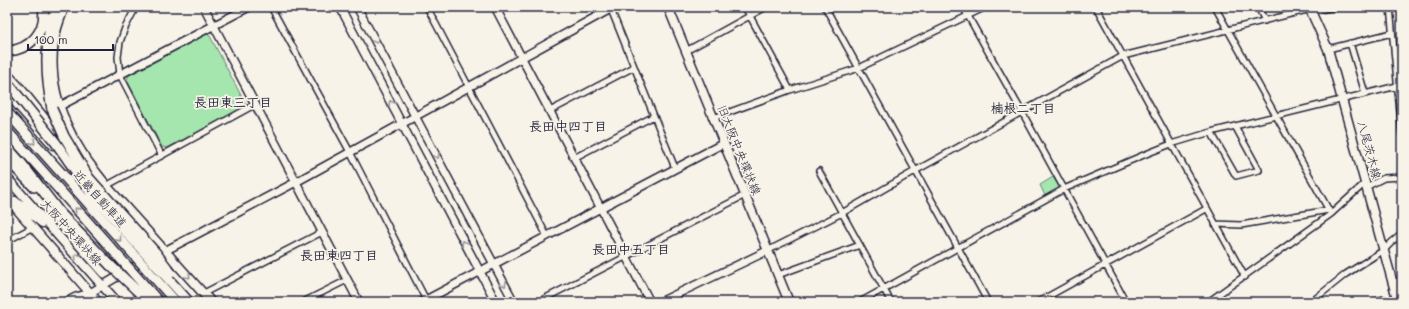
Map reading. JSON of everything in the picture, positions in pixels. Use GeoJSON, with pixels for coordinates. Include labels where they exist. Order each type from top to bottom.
{"type":"FeatureCollection","features":[{"type":"Feature","properties":{"kind":"highway"},"geometry":{"type":"LineString","coordinates":[[7,51],[14,51],[26,46],[37,35],[43,22],[43,7]]}},
{"type":"Feature","properties":{"kind":"highway"},"geometry":{"type":"LineString","coordinates":[[55,7],[49,31],[46,62],[47,78],[52,109],[64,136],[80,165],[93,183],[156,254],[191,302]]}},
{"type":"Feature","properties":{"kind":"highway"},"geometry":{"type":"LineString","coordinates":[[64,7],[56,31],[52,58],[54,85],[58,107],[81,154],[106,186]]}},
{"type":"Feature","properties":{"kind":"highway"},"geometry":{"type":"LineString","coordinates":[[7,82],[56,142],[91,193],[191,302]]}},
{"type":"Feature","properties":{"kind":"highway","name":"近畿自動車道"},"geometry":{"type":"LineString","coordinates":[[7,112],[176,302]]}},
{"type":"Feature","properties":{"kind":"highway","name":"近畿自動車道"},"geometry":{"type":"LineString","coordinates":[[7,131],[159,302]]}},
{"type":"Feature","properties":{"kind":"highway"},"geometry":{"type":"LineString","coordinates":[[7,147],[60,213]]}},
{"type":"Feature","properties":{"kind":"highway"},"geometry":{"type":"LineString","coordinates":[[7,159],[105,260],[149,302]]}},
{"type":"Feature","properties":{"kind":"main road","name":"旧大阪中央環状線"},"geometry":{"type":"LineString","coordinates":[[668,7],[789,302]]}},
{"type":"Feature","properties":{"kind":"main road","name":"八尾茨木線"},"geometry":{"type":"LineString","coordinates":[[1310,8],[1328,49],[1398,302]]}},
{"type":"Feature","properties":{"kind":"main road"},"geometry":{"type":"LineString","coordinates":[[7,74],[21,89],[67,147],[106,186],[211,302]]}},
{"type":"Feature","properties":{"kind":"main road"},"geometry":{"type":"LineString","coordinates":[[7,93],[191,302]]}},
{"type":"Feature","properties":{"kind":"main road","name":"大阪中央環状線"},"geometry":{"type":"LineString","coordinates":[[7,178],[117,302]]}},
{"type":"Feature","properties":{"kind":"main road"},"geometry":{"type":"LineString","coordinates":[[7,195],[56,232]]}},
{"type":"Feature","properties":{"kind":"main road"},"geometry":{"type":"LineString","coordinates":[[7,198],[98,302]]}},
{"type":"Feature","properties":{"kind":"street"},"geometry":{"type":"LineString","coordinates":[[136,7],[125,28],[120,42],[118,58],[120,76],[162,156]]}},
{"type":"Feature","properties":{"kind":"street"},"geometry":{"type":"LineString","coordinates":[[204,7],[359,302]]}},
{"type":"Feature","properties":{"kind":"street"},"geometry":{"type":"LineString","coordinates":[[58,107],[120,76],[249,7]]}},
{"type":"Feature","properties":{"kind":"street"},"geometry":{"type":"LineString","coordinates":[[271,7],[350,152],[424,301],[724,143]]}},
{"type":"Feature","properties":{"kind":"street"},"geometry":{"type":"LineString","coordinates":[[340,7],[496,302]]}},
{"type":"Feature","properties":{"kind":"street"},"geometry":{"type":"LineString","coordinates":[[357,7],[514,302]]}},
{"type":"Feature","properties":{"kind":"street"},"geometry":{"type":"LineString","coordinates":[[427,7],[547,236]]}},
{"type":"Feature","properties":{"kind":"street"},"geometry":{"type":"LineString","coordinates":[[495,7],[650,302]]}},
{"type":"Feature","properties":{"kind":"street"},"geometry":{"type":"LineString","coordinates":[[745,7],[790,90]]}},
{"type":"Feature","properties":{"kind":"street"},"geometry":{"type":"LineString","coordinates":[[686,51],[766,7]]}},
{"type":"Feature","properties":{"kind":"street"},"geometry":{"type":"LineString","coordinates":[[825,7],[988,302]]}},
{"type":"Feature","properties":{"kind":"street"},"geometry":{"type":"LineString","coordinates":[[963,7],[1126,302]]}},
{"type":"Feature","properties":{"kind":"street"},"geometry":{"type":"LineString","coordinates":[[713,118],[790,90],[859,68],[986,7]]}},
{"type":"Feature","properties":{"kind":"street"},"geometry":{"type":"LineString","coordinates":[[1096,7],[1244,277]]}},
{"type":"Feature","properties":{"kind":"street"},"geometry":{"type":"LineString","coordinates":[[1215,7],[1330,212]]}},
{"type":"Feature","properties":{"kind":"street"},"geometry":{"type":"LineString","coordinates":[[1258,7],[1265,21]]}},
{"type":"Feature","properties":{"kind":"street"},"geometry":{"type":"LineString","coordinates":[[660,302],[842,213],[1123,56],[1265,21],[1310,8],[1319,10],[1334,7]]}},
{"type":"Feature","properties":{"kind":"street"},"geometry":{"type":"LineString","coordinates":[[1390,7],[1402,134]]}},
{"type":"Feature","properties":{"kind":"street"},"geometry":{"type":"LineString","coordinates":[[66,302],[90,293],[151,257],[296,182],[611,8],[676,168]]}},
{"type":"Feature","properties":{"kind":"street"},"geometry":{"type":"LineString","coordinates":[[1328,49],[1392,33]]}},
{"type":"Feature","properties":{"kind":"street"},"geometry":{"type":"LineString","coordinates":[[1350,44],[1365,93]]}},
{"type":"Feature","properties":{"kind":"street"},"geometry":{"type":"LineString","coordinates":[[550,111],[634,67]]}},
{"type":"Feature","properties":{"kind":"street"},"geometry":{"type":"LineString","coordinates":[[860,302],[1064,189],[1171,144],[1211,132],[1276,117],[1365,93],[1398,82]]}},
{"type":"Feature","properties":{"kind":"street"},"geometry":{"type":"LineString","coordinates":[[106,186],[256,104]]}},
{"type":"Feature","properties":{"kind":"street"},"geometry":{"type":"LineString","coordinates":[[574,158],[654,116]]}},
{"type":"Feature","properties":{"kind":"street"},"geometry":{"type":"LineString","coordinates":[[1211,132],[1236,176],[1259,170],[1235,126]]}},
{"type":"Feature","properties":{"kind":"street"},"geometry":{"type":"LineString","coordinates":[[818,171],[891,302]]}},
{"type":"Feature","properties":{"kind":"street"},"geometry":{"type":"LineString","coordinates":[[1208,302],[1244,277],[1366,185],[1384,178],[1402,177]]}},
{"type":"Feature","properties":{"kind":"street"},"geometry":{"type":"LineString","coordinates":[[538,302],[745,195]]}},
{"type":"Feature","properties":{"kind":"street"},"geometry":{"type":"LineString","coordinates":[[1038,302],[1206,209]]}},
{"type":"Feature","properties":{"kind":"street"},"geometry":{"type":"LineString","coordinates":[[1215,224],[1241,225],[1330,212]]}},
{"type":"Feature","properties":{"kind":"street"},"geometry":{"type":"LineString","coordinates":[[7,242],[33,227]]}},
{"type":"Feature","properties":{"kind":"street"},"geometry":{"type":"LineString","coordinates":[[204,293],[322,232]]}},
{"type":"Feature","properties":{"kind":"street"},"geometry":{"type":"LineString","coordinates":[[1311,302],[1346,274],[1384,250],[1402,234]]}},
{"type":"Feature","properties":{"kind":"street"},"geometry":{"type":"LineString","coordinates":[[778,275],[860,245]]}},
{"type":"Feature","properties":{"kind":"street"},"geometry":{"type":"LineString","coordinates":[[303,302],[347,280]]}},
{"type":"Feature","properties":{"kind":"street"},"geometry":{"type":"LineString","coordinates":[[1392,282],[1402,281]]}},
{"type":"Feature","properties":{"kind":"street"},"geometry":{"type":"LineString","coordinates":[[1372,302],[1383,299]]}},
{"type":"Feature","properties":{"kind":"green space"},"geometry":{"type":"Polygon","coordinates":[[[207,34],[210,36],[245,103],[245,107],[167,148],[162,147],[127,80],[128,76],[207,34]]]}},
{"type":"Feature","properties":{"kind":"green space"},"geometry":{"type":"Polygon","coordinates":[[[1053,177],[1060,188],[1045,196],[1040,185],[1053,177]]]}},
{"type":"Feature","properties":{"kind":"district","name":"長田東三丁目"},"geometry":{"type":"Point","coordinates":[233,102]}},
{"type":"Feature","properties":{"kind":"district","name":"楠根二丁目"},"geometry":{"type":"Point","coordinates":[1023,108]}},
{"type":"Feature","properties":{"kind":"district","name":"長田中四丁目"},"geometry":{"type":"Point","coordinates":[568,126]}},
{"type":"Feature","properties":{"kind":"district","name":"長田中五丁目"},"geometry":{"type":"Point","coordinates":[631,249]}},
{"type":"Feature","properties":{"kind":"district","name":"長田東四丁目"},"geometry":{"type":"Point","coordinates":[339,255]}}]}
